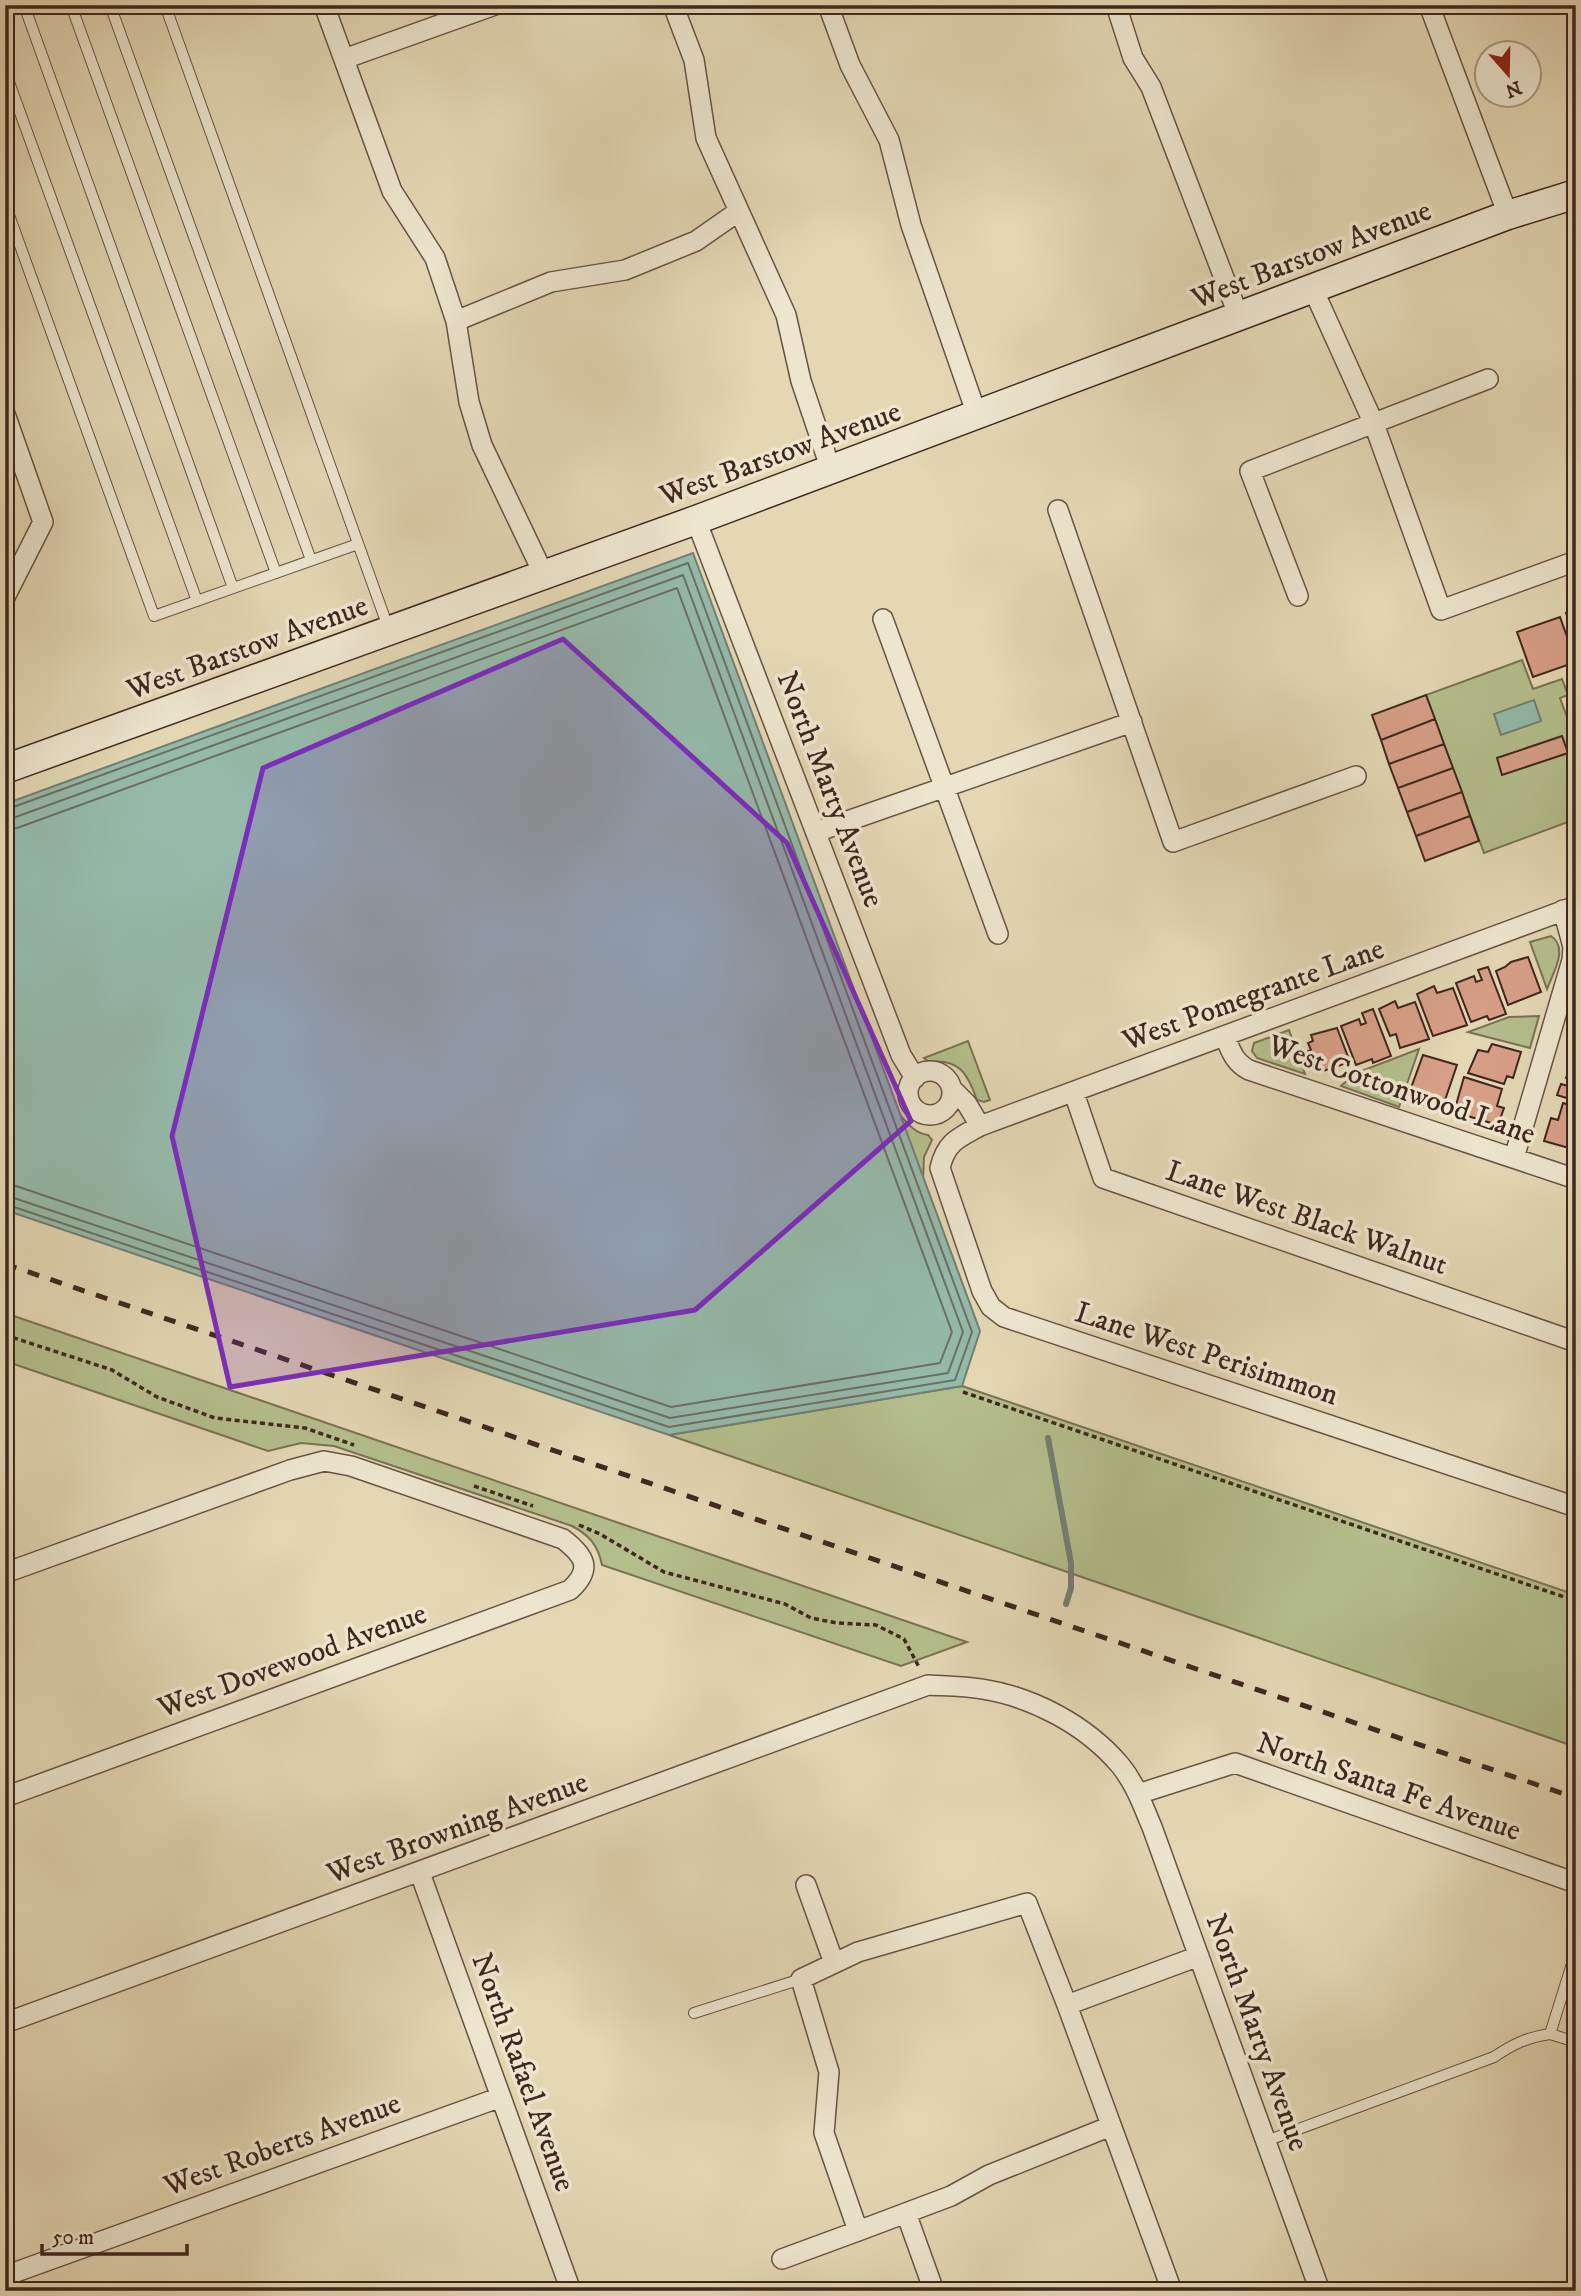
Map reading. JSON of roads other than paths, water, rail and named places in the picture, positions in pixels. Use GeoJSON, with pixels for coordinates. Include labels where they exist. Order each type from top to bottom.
{"type":"FeatureCollection","features":[{"type":"Feature","properties":{"kind":"street"},"geometry":{"type":"LineString","coordinates":[[324,5],[392,191],[435,258],[456,321],[469,402],[482,445],[544,575]]}},
{"type":"Feature","properties":{"kind":"street"},"geometry":{"type":"LineString","coordinates":[[344,59],[495,5]]}},
{"type":"Feature","properties":{"kind":"street"},"geometry":{"type":"LineString","coordinates":[[673,5],[694,60],[706,138],[786,315],[801,381],[831,470]]}},
{"type":"Feature","properties":{"kind":"street"},"geometry":{"type":"LineString","coordinates":[[828,5],[850,65],[890,140],[911,225],[977,415]]}},
{"type":"Feature","properties":{"kind":"street"},"geometry":{"type":"LineString","coordinates":[[1116,5],[1133,58],[1151,88],[1239,317]]}},
{"type":"Feature","properties":{"kind":"street"},"geometry":{"type":"LineString","coordinates":[[1429,5],[1508,215]]}},
{"type":"Feature","properties":{"kind":"street","name":"West Barstow Avenue"},"geometry":{"type":"LineString","coordinates":[[5,769],[696,520],[1508,215],[1576,194]]}},
{"type":"Feature","properties":{"kind":"street"},"geometry":{"type":"LineString","coordinates":[[456,321],[551,282],[625,270],[696,242],[739,211]]}},
{"type":"Feature","properties":{"kind":"street"},"geometry":{"type":"LineString","coordinates":[[1314,289],[1374,424],[1441,610],[1576,561]]}},
{"type":"Feature","properties":{"kind":"street"},"geometry":{"type":"LineString","coordinates":[[1298,596],[1250,471],[1488,379]]}},
{"type":"Feature","properties":{"kind":"street"},"geometry":{"type":"LineString","coordinates":[[5,414],[43,522],[5,597]]}},
{"type":"Feature","properties":{"kind":"street"},"geometry":{"type":"LineString","coordinates":[[1058,510],[1174,842],[1356,776]]}},
{"type":"Feature","properties":{"kind":"street","name":"North Marty Avenue"},"geometry":{"type":"LineString","coordinates":[[696,520],[901,1055],[915,1078],[909,1086],[909,1101],[952,1141]]}},
{"type":"Feature","properties":{"kind":"street"},"geometry":{"type":"LineString","coordinates":[[883,619],[998,934]]}},
{"type":"Feature","properties":{"kind":"street"},"geometry":{"type":"LineString","coordinates":[[817,832],[1132,722]]}},
{"type":"Feature","properties":{"kind":"street"},"geometry":{"type":"LineString","coordinates":[[1514,1158],[1572,960],[1569,908]]}},
{"type":"Feature","properties":{"kind":"street","name":"West Pomegrante Lane"},"geometry":{"type":"LineString","coordinates":[[952,1141],[980,1126],[1569,908]]}},
{"type":"Feature","properties":{"kind":"street","name":"West Cottonwood Lane"},"geometry":{"type":"LineString","coordinates":[[1225,1037],[1233,1058],[1249,1070],[1576,1179]]}},
{"type":"Feature","properties":{"kind":"street"},"geometry":{"type":"LineString","coordinates":[[915,1078],[925,1072],[939,1073],[950,1083],[950,1103],[940,1113],[926,1115]]}},
{"type":"Feature","properties":{"kind":"street"},"geometry":{"type":"LineString","coordinates":[[951,1089],[967,1104],[980,1126]]}},
{"type":"Feature","properties":{"kind":"street","name":"Lane West Black Walnut"},"geometry":{"type":"LineString","coordinates":[[1074,1093],[1103,1178],[1576,1342]]}},
{"type":"Feature","properties":{"kind":"street","name":"Lane West Perisimmon"},"geometry":{"type":"LineString","coordinates":[[952,1141],[943,1156],[940,1168],[943,1182],[982,1290],[991,1307],[1004,1317],[1574,1501]]}},
{"type":"Feature","properties":{"kind":"street","name":"West Dovewood Avenue"},"geometry":{"type":"LineString","coordinates":[[5,1573],[290,1470],[324,1461],[351,1466],[564,1539],[578,1550],[585,1564],[582,1579],[570,1590],[5,1797]]}},
{"type":"Feature","properties":{"kind":"street","name":"West Browning Avenue"},"geometry":{"type":"LineString","coordinates":[[5,2023],[928,1685],[981,1689],[1023,1699],[1059,1716],[1091,1737],[1121,1766],[1138,1794]]}},
{"type":"Feature","properties":{"kind":"street","name":"North Santa Fe Avenue"},"geometry":{"type":"LineString","coordinates":[[1138,1794],[1235,1763],[1576,1884]]}},
{"type":"Feature","properties":{"kind":"street","name":"North Marty Avenue"},"geometry":{"type":"LineString","coordinates":[[1138,1794],[1320,2291]]}},
{"type":"Feature","properties":{"kind":"street","name":"North Rafael Avenue"},"geometry":{"type":"LineString","coordinates":[[420,1873],[571,2291]]}},
{"type":"Feature","properties":{"kind":"street"},"geometry":{"type":"LineString","coordinates":[[806,1885],[834,1963]]}},
{"type":"Feature","properties":{"kind":"street"},"geometry":{"type":"LineString","coordinates":[[858,2231],[824,2133],[829,2072],[801,1979],[859,1952],[1027,1903],[1172,2291]]}},
{"type":"Feature","properties":{"kind":"street"},"geometry":{"type":"LineString","coordinates":[[1067,2005],[1199,1956]]}},
{"type":"Feature","properties":{"kind":"street","name":"West Roberts Avenue"},"geometry":{"type":"LineString","coordinates":[[5,2276],[501,2097]]}},
{"type":"Feature","properties":{"kind":"street"},"geometry":{"type":"LineString","coordinates":[[782,2259],[951,2196],[1015,2165],[1111,2126]]}},
{"type":"Feature","properties":{"kind":"street"},"geometry":{"type":"LineString","coordinates":[[906,2213],[934,2291]]}},
{"type":"Feature","properties":{"kind":"lane"},"geometry":{"type":"LineString","coordinates":[[24,5],[233,588]]}},
{"type":"Feature","properties":{"kind":"lane"},"geometry":{"type":"LineString","coordinates":[[71,5],[276,573]]}},
{"type":"Feature","properties":{"kind":"lane"},"geometry":{"type":"LineString","coordinates":[[110,5],[311,560]]}},
{"type":"Feature","properties":{"kind":"lane"},"geometry":{"type":"LineString","coordinates":[[164,5],[390,631]]}},
{"type":"Feature","properties":{"kind":"lane"},"geometry":{"type":"LineString","coordinates":[[5,71],[197,601]]}},
{"type":"Feature","properties":{"kind":"lane"},"geometry":{"type":"LineString","coordinates":[[5,204],[155,616],[358,544]]}},
{"type":"Feature","properties":{"kind":"lane"},"geometry":{"type":"LineString","coordinates":[[1550,2034],[1576,1951]]}},
{"type":"Feature","properties":{"kind":"lane"},"geometry":{"type":"LineString","coordinates":[[694,2013],[801,1979]]}},
{"type":"Feature","properties":{"kind":"lane"},"geometry":{"type":"LineString","coordinates":[[1266,2141],[1494,2057],[1522,2040],[1550,2034],[1576,2042]]}},
{"type":"Feature","properties":{"kind":"water"},"geometry":{"type":"Polygon","coordinates":[[[693,553],[980,1331],[962,1386],[669,1435],[5,1210],[5,804],[693,553]]]}},
{"type":"Feature","properties":{"kind":"water"},"geometry":{"type":"Polygon","coordinates":[[[1534,700],[1541,721],[1501,735],[1494,714],[1534,700]]]}},
{"type":"Feature","properties":{"kind":"waterway"},"geometry":{"type":"LineString","coordinates":[[1048,1438],[1071,1563],[1071,1588],[1066,1604]]}},
{"type":"Feature","properties":{"kind":"railway"},"geometry":{"type":"LineString","coordinates":[[5,1264],[1576,1798]]}}]}
